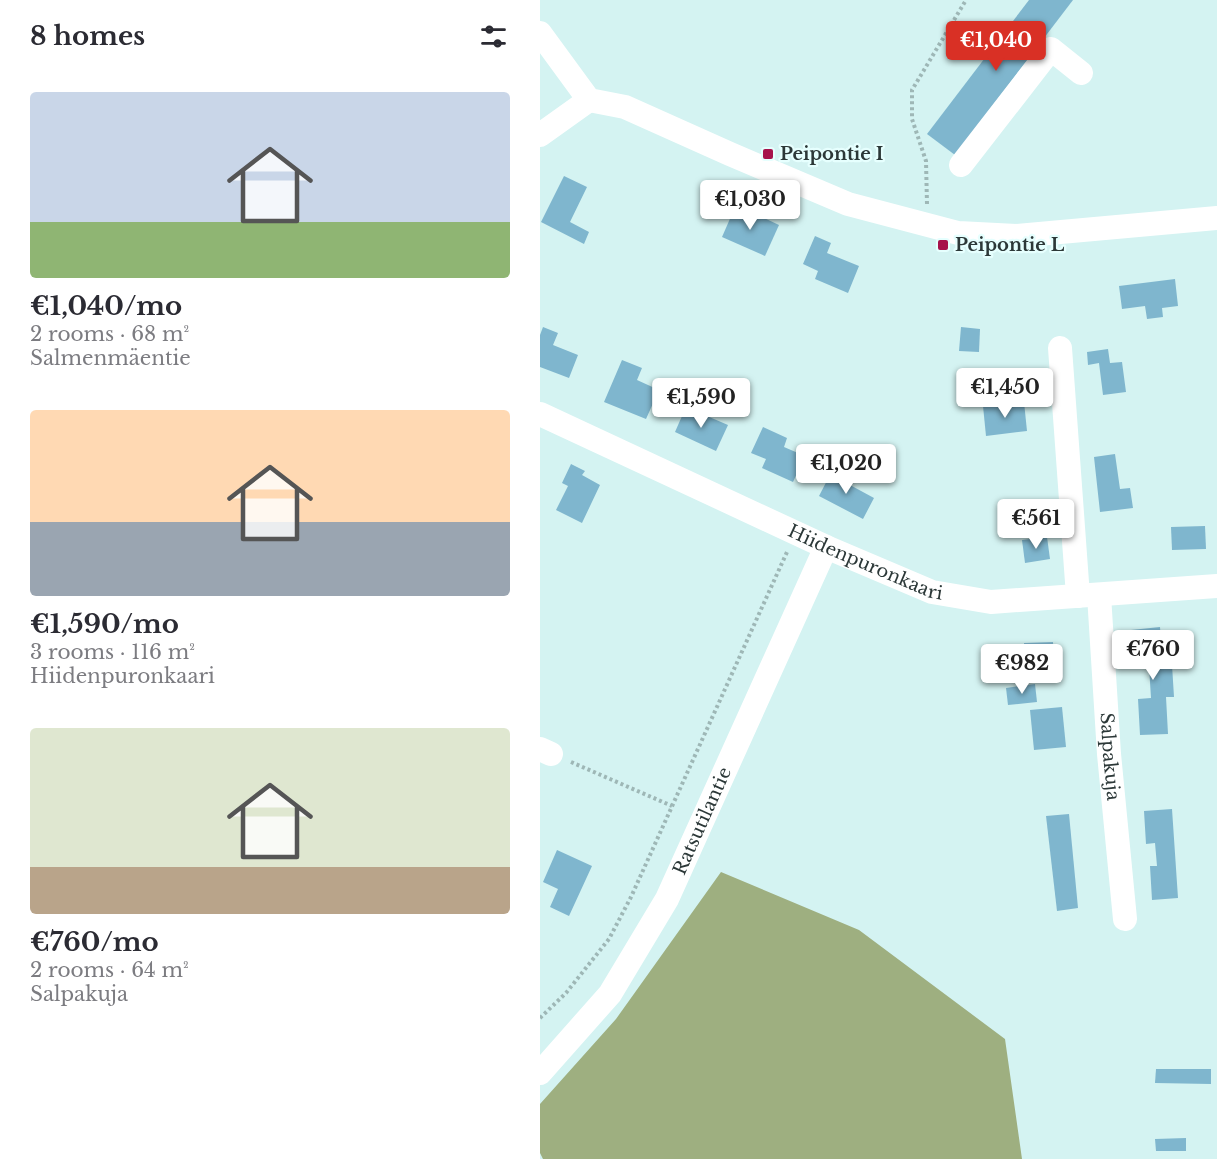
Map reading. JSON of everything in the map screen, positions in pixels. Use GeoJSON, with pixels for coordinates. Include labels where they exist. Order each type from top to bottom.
{"type":"FeatureCollection","features":[{"type":"Feature","properties":{"kind":"street"},"geometry":{"type":"LineString","coordinates":[[540,33],[589,100],[625,107],[848,204],[958,233],[1016,236],[1217,218]]}},
{"type":"Feature","properties":{"kind":"street"},"geometry":{"type":"LineString","coordinates":[[961,165],[1051,49],[1081,73]]}},
{"type":"Feature","properties":{"kind":"street"},"geometry":{"type":"LineString","coordinates":[[540,135],[589,100]]}},
{"type":"Feature","properties":{"kind":"street","name":"Salpakuja"},"geometry":{"type":"LineString","coordinates":[[1060,348],[1088,596],[1109,754],[1125,920]]}},
{"type":"Feature","properties":{"kind":"street","name":"Hiidenpuronkaari"},"geometry":{"type":"LineString","coordinates":[[540,414],[826,547],[932,592],[991,602],[1217,586]]}},
{"type":"Feature","properties":{"kind":"street","name":"Ratsutilantie"},"geometry":{"type":"LineString","coordinates":[[540,1072],[610,994],[667,898],[826,547]]}},
{"type":"Feature","properties":{"kind":"path"},"geometry":{"type":"LineString","coordinates":[[927,207],[926,161],[912,119],[912,90],[966,0]]}},
{"type":"Feature","properties":{"kind":"path"},"geometry":{"type":"LineString","coordinates":[[540,1018],[566,993],[609,939],[631,897],[785,558],[793,531]]}},
{"type":"Feature","properties":{"kind":"path"},"geometry":{"type":"LineString","coordinates":[[546,751],[672,806]]}},
{"type":"Feature","properties":{"kind":"green space"},"geometry":{"type":"Polygon","coordinates":[[[721,872],[859,930],[1005,1039],[1022,1159],[543,1159],[540,1153],[540,1104],[616,1019],[721,872]]]}},
{"type":"Feature","properties":{"kind":"building"},"geometry":{"type":"Polygon","coordinates":[[[1029,0],[1073,0],[955,155],[927,134],[1029,0]]]}},
{"type":"Feature","properties":{"kind":"building"},"geometry":{"type":"Polygon","coordinates":[[[564,176],[587,187],[570,222],[589,232],[584,244],[541,222],[564,176]]]}},
{"type":"Feature","properties":{"kind":"building"},"geometry":{"type":"Polygon","coordinates":[[[736,205],[779,225],[765,256],[722,237],[736,205]]]}},
{"type":"Feature","properties":{"kind":"building"},"geometry":{"type":"Polygon","coordinates":[[[815,236],[831,243],[827,253],[859,266],[848,293],[815,279],[818,271],[803,264],[815,236]]]}},
{"type":"Feature","properties":{"kind":"building"},"geometry":{"type":"Polygon","coordinates":[[[1175,279],[1178,306],[1162,308],[1163,317],[1147,319],[1145,306],[1122,309],[1119,286],[1175,279]]]}},
{"type":"Feature","properties":{"kind":"building"},"geometry":{"type":"Polygon","coordinates":[[[543,327],[558,333],[553,345],[578,355],[569,378],[540,367],[540,335],[543,327]]]}},
{"type":"Feature","properties":{"kind":"building"},"geometry":{"type":"Polygon","coordinates":[[[961,327],[980,329],[979,352],[959,351],[961,327]]]}},
{"type":"Feature","properties":{"kind":"building"},"geometry":{"type":"Polygon","coordinates":[[[1108,349],[1110,363],[1122,362],[1126,392],[1103,395],[1099,363],[1088,365],[1087,352],[1108,349]]]}},
{"type":"Feature","properties":{"kind":"building"},"geometry":{"type":"Polygon","coordinates":[[[622,360],[642,368],[637,380],[659,390],[646,419],[604,402],[622,360]]]}},
{"type":"Feature","properties":{"kind":"building"},"geometry":{"type":"Polygon","coordinates":[[[1024,402],[1027,431],[986,436],[983,406],[1024,402]]]}},
{"type":"Feature","properties":{"kind":"building"},"geometry":{"type":"Polygon","coordinates":[[[686,407],[728,425],[716,451],[675,432],[686,407]]]}},
{"type":"Feature","properties":{"kind":"building"},"geometry":{"type":"Polygon","coordinates":[[[763,427],[787,438],[784,447],[805,456],[793,482],[762,468],[766,459],[751,453],[763,427]]]}},
{"type":"Feature","properties":{"kind":"building"},"geometry":{"type":"Polygon","coordinates":[[[1115,454],[1120,489],[1130,488],[1133,508],[1100,512],[1094,457],[1115,454]]]}},
{"type":"Feature","properties":{"kind":"building"},"geometry":{"type":"Polygon","coordinates":[[[571,464],[585,471],[582,475],[600,485],[582,523],[556,510],[568,486],[562,483],[571,464]]]}},
{"type":"Feature","properties":{"kind":"building"},"geometry":{"type":"Polygon","coordinates":[[[833,469],[853,479],[850,485],[874,498],[863,519],[819,496],[833,469]]]}},
{"type":"Feature","properties":{"kind":"building"},"geometry":{"type":"Polygon","coordinates":[[[1205,526],[1206,549],[1172,550],[1171,527],[1205,526]]]}},
{"type":"Feature","properties":{"kind":"building"},"geometry":{"type":"Polygon","coordinates":[[[1047,537],[1050,559],[1025,563],[1022,540],[1047,537]]]}},
{"type":"Feature","properties":{"kind":"building"},"geometry":{"type":"Polygon","coordinates":[[[1160,627],[1163,665],[1172,665],[1174,697],[1166,697],[1168,734],[1140,735],[1138,699],[1151,698],[1149,666],[1134,667],[1131,630],[1160,627]]]}},
{"type":"Feature","properties":{"kind":"building"},"geometry":{"type":"Polygon","coordinates":[[[1053,642],[1055,675],[1026,677],[1024,643],[1053,642]]]}},
{"type":"Feature","properties":{"kind":"building"},"geometry":{"type":"Polygon","coordinates":[[[1035,684],[1037,702],[1008,705],[1006,688],[1035,684]]]}},
{"type":"Feature","properties":{"kind":"building"},"geometry":{"type":"Polygon","coordinates":[[[1062,707],[1066,747],[1034,750],[1030,710],[1062,707]]]}},
{"type":"Feature","properties":{"kind":"building"},"geometry":{"type":"Polygon","coordinates":[[[1172,809],[1178,898],[1152,900],[1150,866],[1157,866],[1155,843],[1146,844],[1144,811],[1172,809]]]}},
{"type":"Feature","properties":{"kind":"building"},"geometry":{"type":"Polygon","coordinates":[[[1069,814],[1078,908],[1057,911],[1046,816],[1069,814]]]}},
{"type":"Feature","properties":{"kind":"building"},"geometry":{"type":"Polygon","coordinates":[[[557,850],[592,866],[569,916],[550,907],[558,889],[543,882],[557,850]]]}},
{"type":"Feature","properties":{"kind":"building"},"geometry":{"type":"Polygon","coordinates":[[[1156,1069],[1211,1069],[1211,1084],[1155,1083],[1156,1069]]]}},
{"type":"Feature","properties":{"kind":"building"},"geometry":{"type":"Polygon","coordinates":[[[1186,1138],[1186,1151],[1156,1151],[1155,1139],[1186,1138]]]}},
{"type":"Feature","properties":{"kind":"place","name":"Peipontie I"},"geometry":{"type":"Point","coordinates":[768,154]}},
{"type":"Feature","properties":{"kind":"place","name":"Peipontie L"},"geometry":{"type":"Point","coordinates":[943,245]}}]}
